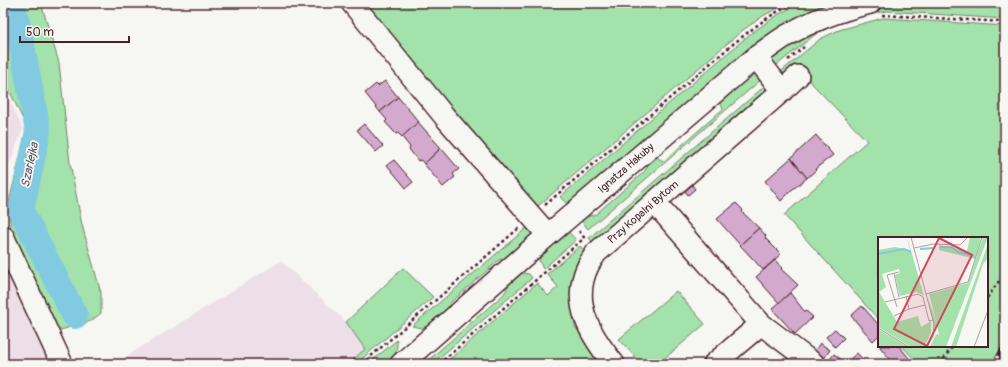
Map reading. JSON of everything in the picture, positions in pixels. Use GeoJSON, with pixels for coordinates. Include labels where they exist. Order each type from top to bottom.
{"type":"FeatureCollection","features":[{"type":"Feature","properties":{"kind":"street"},"geometry":{"type":"LineString","coordinates":[[352,3],[445,117],[548,235]]}},
{"type":"Feature","properties":{"kind":"street","name":"Ignatza Hakuby"},"geometry":{"type":"LineString","coordinates":[[401,364],[548,235],[756,57],[785,36],[801,27],[841,11],[870,3]]}},
{"type":"Feature","properties":{"kind":"street"},"geometry":{"type":"LineString","coordinates":[[756,57],[782,91]]}},
{"type":"Feature","properties":{"kind":"street","name":"Przy Kopalni Bytom"},"geometry":{"type":"LineString","coordinates":[[614,364],[590,331],[582,307],[582,284],[588,266],[596,253],[798,76]]}},
{"type":"Feature","properties":{"kind":"street"},"geometry":{"type":"LineString","coordinates":[[654,202],[761,324],[814,364]]}},
{"type":"Feature","properties":{"kind":"street"},"geometry":{"type":"LineString","coordinates":[[3,236],[62,364]]}},
{"type":"Feature","properties":{"kind":"street"},"geometry":{"type":"LineString","coordinates":[[714,364],[761,324]]}},
{"type":"Feature","properties":{"kind":"path"},"geometry":{"type":"LineString","coordinates":[[362,364],[733,44],[779,10],[793,3]]}},
{"type":"Feature","properties":{"kind":"path"},"geometry":{"type":"LineString","coordinates":[[988,297],[1005,273]]}},
{"type":"Feature","properties":{"kind":"path"},"geometry":{"type":"LineString","coordinates":[[940,364],[952,347]]}},
{"type":"Feature","properties":{"kind":"shaded area"},"geometry":{"type":"Polygon","coordinates":[[[3,86],[23,129],[3,180],[3,86]]]}},
{"type":"Feature","properties":{"kind":"shaded area"},"geometry":{"type":"Polygon","coordinates":[[[3,235],[54,364],[3,364],[3,235]]]}},
{"type":"Feature","properties":{"kind":"shaded area"},"geometry":{"type":"Polygon","coordinates":[[[281,261],[346,322],[366,349],[348,364],[128,364],[124,358],[281,261]]]}},
{"type":"Feature","properties":{"kind":"green space"},"geometry":{"type":"Polygon","coordinates":[[[3,3],[41,3],[59,63],[70,163],[82,225],[101,293],[101,313],[91,321],[54,332],[11,229],[8,206],[27,128],[3,77],[3,3]]]}},
{"type":"Feature","properties":{"kind":"green space"},"geometry":{"type":"Polygon","coordinates":[[[363,3],[787,3],[763,16],[743,30],[538,206],[486,155],[363,3]]]}},
{"type":"Feature","properties":{"kind":"green space"},"geometry":{"type":"Polygon","coordinates":[[[800,3],[833,3],[570,207],[560,197],[750,34],[779,14],[800,3]]]}},
{"type":"Feature","properties":{"kind":"green space"},"geometry":{"type":"Polygon","coordinates":[[[923,3],[1005,8],[1005,19],[887,11],[865,15],[837,24],[817,33],[773,68],[771,62],[776,53],[803,35],[847,16],[888,6],[923,3]]]}},
{"type":"Feature","properties":{"kind":"green space"},"geometry":{"type":"Polygon","coordinates":[[[883,18],[1005,26],[1005,364],[919,364],[903,347],[988,347],[988,237],[878,237],[878,319],[784,215],[867,141],[798,69],[788,77],[777,75],[820,39],[839,30],[883,18]]]}},
{"type":"Feature","properties":{"kind":"green space"},"geometry":{"type":"Polygon","coordinates":[[[756,72],[763,78],[588,229],[580,219],[596,214],[645,171],[651,158],[655,156],[663,161],[665,160],[723,109],[720,98],[749,73],[756,72]]]}},
{"type":"Feature","properties":{"kind":"green space"},"geometry":{"type":"Polygon","coordinates":[[[767,84],[769,88],[595,245],[589,238],[767,84]]]}},
{"type":"Feature","properties":{"kind":"green space"},"geometry":{"type":"Polygon","coordinates":[[[530,225],[532,236],[513,257],[499,260],[450,303],[445,316],[433,324],[422,328],[412,326],[530,225]]]}},
{"type":"Feature","properties":{"kind":"green space"},"geometry":{"type":"Polygon","coordinates":[[[567,230],[576,240],[543,269],[539,260],[543,252],[567,230]]]}},
{"type":"Feature","properties":{"kind":"green space"},"geometry":{"type":"Polygon","coordinates":[[[580,246],[587,253],[572,304],[575,327],[607,364],[444,364],[537,283],[548,296],[558,287],[547,274],[580,246]]]}},
{"type":"Feature","properties":{"kind":"green space"},"geometry":{"type":"Polygon","coordinates":[[[403,268],[433,297],[356,364],[348,364],[365,349],[346,322],[403,268]]]}},
{"type":"Feature","properties":{"kind":"green space"},"geometry":{"type":"Polygon","coordinates":[[[522,273],[529,274],[532,278],[432,364],[424,364],[504,294],[513,278],[522,273]]]}},
{"type":"Feature","properties":{"kind":"green space"},"geometry":{"type":"Polygon","coordinates":[[[676,291],[705,324],[658,364],[641,364],[619,339],[676,291]]]}},
{"type":"Feature","properties":{"kind":"green space"},"geometry":{"type":"Polygon","coordinates":[[[397,340],[395,353],[389,364],[368,364],[397,340]]]}},
{"type":"Feature","properties":{"kind":"building"},"geometry":{"type":"Polygon","coordinates":[[[385,81],[398,97],[380,112],[365,93],[376,84],[378,86],[385,81]]]}},
{"type":"Feature","properties":{"kind":"building"},"geometry":{"type":"Polygon","coordinates":[[[398,97],[419,122],[402,137],[398,133],[396,134],[385,122],[387,120],[380,112],[398,97]]]}},
{"type":"Feature","properties":{"kind":"building"},"geometry":{"type":"Polygon","coordinates":[[[418,122],[441,148],[424,164],[421,160],[418,161],[402,137],[418,122]]]}},
{"type":"Feature","properties":{"kind":"building"},"geometry":{"type":"Polygon","coordinates":[[[364,124],[383,146],[376,152],[357,130],[364,124]]]}},
{"type":"Feature","properties":{"kind":"building"},"geometry":{"type":"Polygon","coordinates":[[[816,135],[833,155],[815,169],[816,170],[807,178],[791,158],[816,135]]]}},
{"type":"Feature","properties":{"kind":"building"},"geometry":{"type":"Polygon","coordinates":[[[441,148],[459,169],[453,174],[455,177],[443,187],[424,164],[441,148]]]}},
{"type":"Feature","properties":{"kind":"building"},"geometry":{"type":"Polygon","coordinates":[[[791,158],[807,178],[789,192],[781,201],[765,181],[791,158]]]}},
{"type":"Feature","properties":{"kind":"building"},"geometry":{"type":"Polygon","coordinates":[[[394,160],[413,182],[406,188],[387,165],[394,160]]]}},
{"type":"Feature","properties":{"kind":"building"},"geometry":{"type":"Polygon","coordinates":[[[692,185],[695,189],[688,195],[685,191],[692,185]]]}},
{"type":"Feature","properties":{"kind":"building"},"geometry":{"type":"Polygon","coordinates":[[[736,203],[743,210],[742,212],[759,228],[740,245],[717,219],[736,203]]]}},
{"type":"Feature","properties":{"kind":"building"},"geometry":{"type":"Polygon","coordinates":[[[759,228],[766,236],[765,238],[781,254],[763,270],[740,245],[759,228]]]}},
{"type":"Feature","properties":{"kind":"building"},"geometry":{"type":"Polygon","coordinates":[[[775,260],[782,268],[781,269],[798,285],[779,303],[756,277],[775,260]]]}},
{"type":"Feature","properties":{"kind":"building"},"geometry":{"type":"Polygon","coordinates":[[[790,293],[805,312],[806,311],[813,317],[795,334],[772,309],[790,293]]]}},
{"type":"Feature","properties":{"kind":"building"},"geometry":{"type":"Polygon","coordinates":[[[862,306],[878,324],[878,336],[873,341],[851,316],[862,306]]]}},
{"type":"Feature","properties":{"kind":"building"},"geometry":{"type":"Polygon","coordinates":[[[835,329],[844,338],[835,347],[826,337],[835,329]]]}},
{"type":"Feature","properties":{"kind":"building"},"geometry":{"type":"Polygon","coordinates":[[[820,343],[830,350],[823,360],[813,353],[820,343]]]}},
{"type":"Feature","properties":{"kind":"building"},"geometry":{"type":"Polygon","coordinates":[[[880,347],[900,347],[914,364],[894,364],[880,347]]]}},
{"type":"Feature","properties":{"kind":"building"},"geometry":{"type":"Polygon","coordinates":[[[857,353],[867,364],[850,364],[848,361],[857,353]]]}},
{"type":"Feature","properties":{"kind":"building"},"geometry":{"type":"Polygon","coordinates":[[[834,354],[847,364],[827,363],[834,354]]]}},
{"type":"Feature","properties":{"kind":"waterway","name":"Szarlejka"},"geometry":{"type":"LineString","coordinates":[[12,3],[19,30],[38,131],[21,211],[75,316]]}},
{"type":"Feature","properties":{"kind":"railway"},"geometry":{"type":"LineString","coordinates":[[994,364],[1005,345]]}}]}
